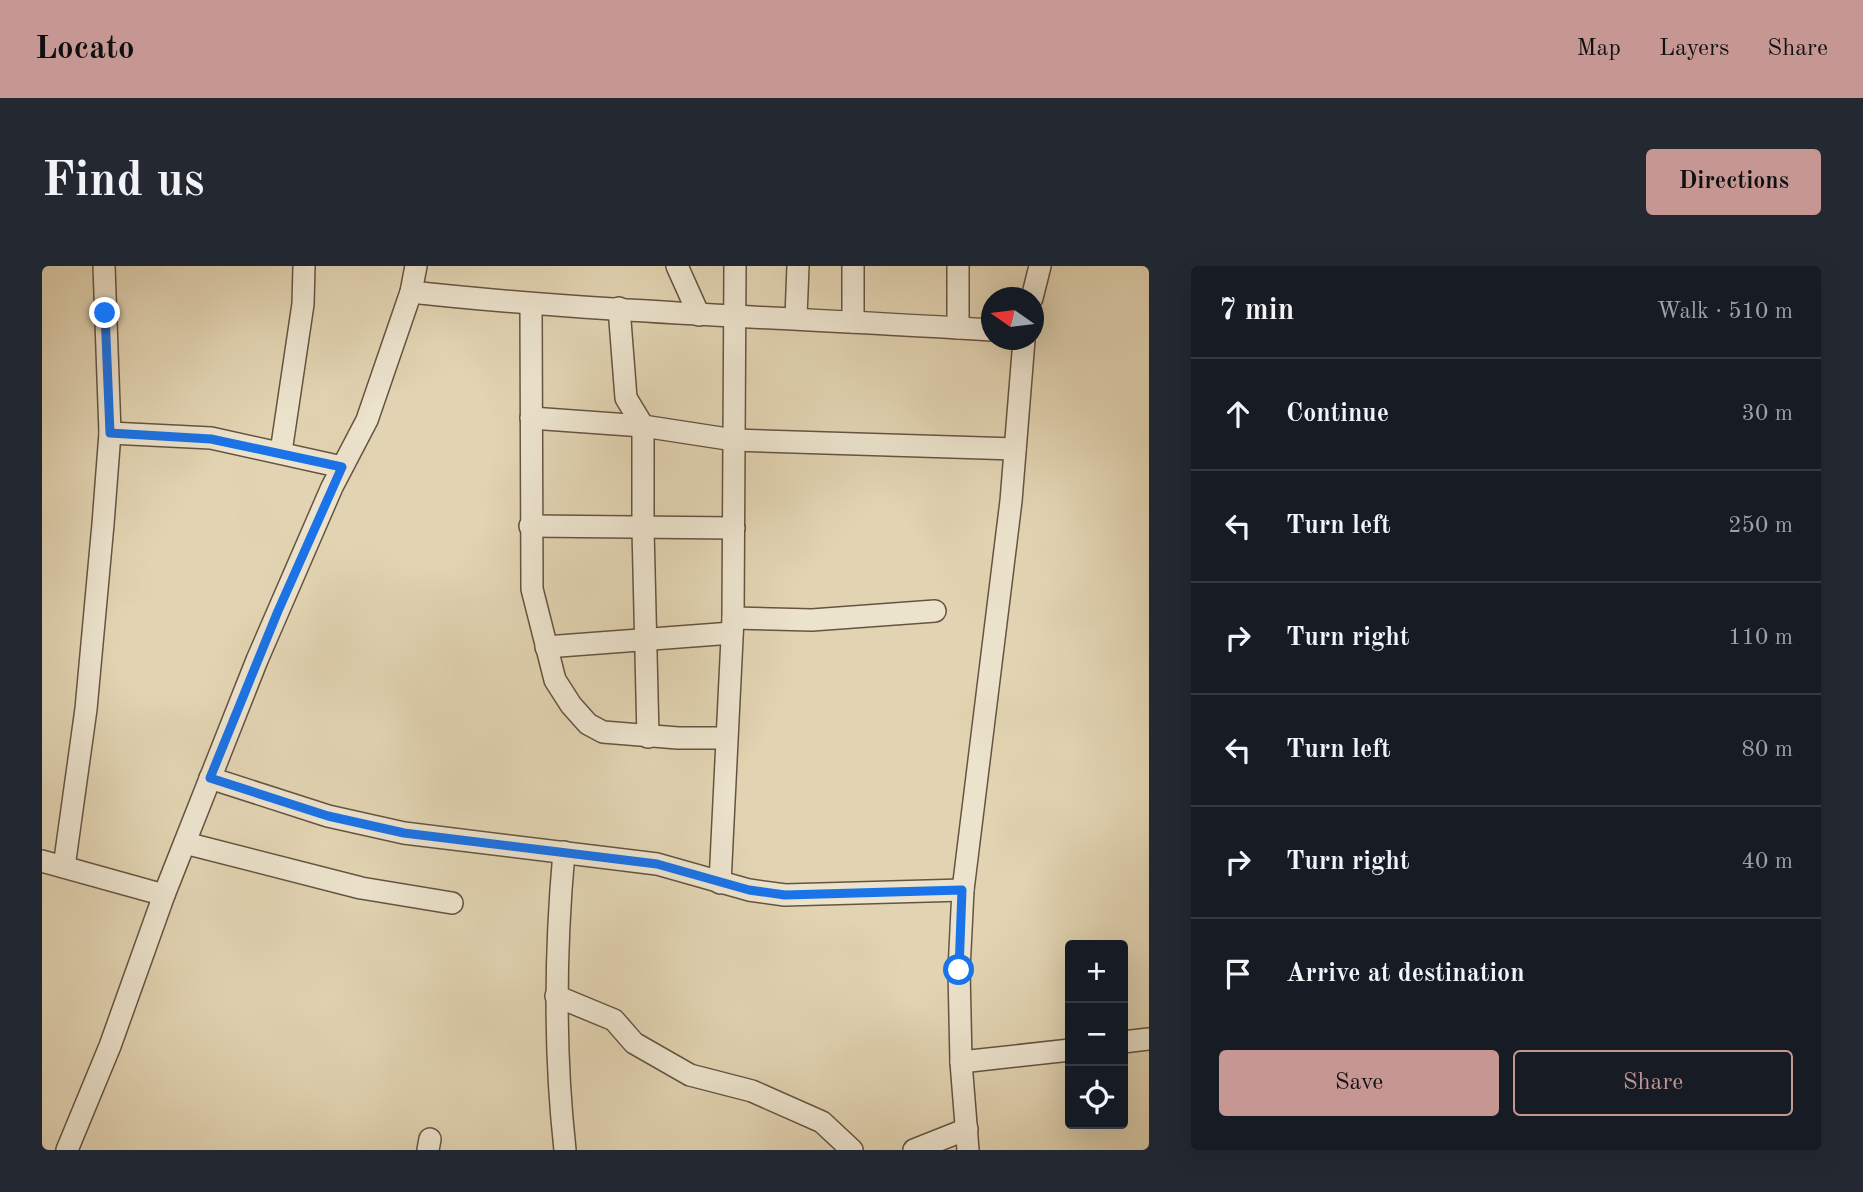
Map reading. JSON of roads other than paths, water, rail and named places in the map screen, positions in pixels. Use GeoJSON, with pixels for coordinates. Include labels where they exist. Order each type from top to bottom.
{"type":"FeatureCollection","features":[{"type":"Feature","properties":{"kind":"street"},"geometry":{"type":"LineString","coordinates":[[64,867],[86,709],[110,433],[104,266]]}},
{"type":"Feature","properties":{"kind":"street"},"geometry":{"type":"LineString","coordinates":[[281,452],[303,304],[304,266]]}},
{"type":"Feature","properties":{"kind":"street"},"geometry":{"type":"LineString","coordinates":[[67,1150],[110,1046],[184,843],[272,624],[342,467],[367,420],[411,292],[416,266]]}},
{"type":"Feature","properties":{"kind":"street"},"geometry":{"type":"LineString","coordinates":[[677,266],[699,315]]}},
{"type":"Feature","properties":{"kind":"street"},"geometry":{"type":"LineString","coordinates":[[720,883],[732,626],[735,266]]}},
{"type":"Feature","properties":{"kind":"street"},"geometry":{"type":"LineString","coordinates":[[796,317],[798,266]]}},
{"type":"Feature","properties":{"kind":"street"},"geometry":{"type":"LineString","coordinates":[[853,266],[853,322]]}},
{"type":"Feature","properties":{"kind":"street"},"geometry":{"type":"LineString","coordinates":[[958,266],[958,328]]}},
{"type":"Feature","properties":{"kind":"street"},"geometry":{"type":"LineString","coordinates":[[1035,287],[1040,266]]}},
{"type":"Feature","properties":{"kind":"street"},"geometry":{"type":"LineString","coordinates":[[411,292],[531,304],[981,329]]}},
{"type":"Feature","properties":{"kind":"street"},"geometry":{"type":"LineString","coordinates":[[531,304],[532,589],[555,680],[571,705],[588,724],[603,732],[649,737],[725,738]]}},
{"type":"Feature","properties":{"kind":"street"},"geometry":{"type":"LineString","coordinates":[[619,308],[626,398],[643,426],[649,737]]}},
{"type":"Feature","properties":{"kind":"street"},"geometry":{"type":"LineString","coordinates":[[914,1150],[968,1139],[961,1062],[959,970],[962,890],[1015,449],[1023,350]]}},
{"type":"Feature","properties":{"kind":"street"},"geometry":{"type":"LineString","coordinates":[[531,418],[643,426],[734,440],[1015,449]]}},
{"type":"Feature","properties":{"kind":"street"},"geometry":{"type":"LineString","coordinates":[[110,433],[211,439],[342,467]]}},
{"type":"Feature","properties":{"kind":"street"},"geometry":{"type":"LineString","coordinates":[[530,526],[734,528]]}},
{"type":"Feature","properties":{"kind":"street"},"geometry":{"type":"LineString","coordinates":[[546,647],[647,639],[732,626],[935,611]]}},
{"type":"Feature","properties":{"kind":"street"},"geometry":{"type":"LineString","coordinates":[[210,778],[328,816],[404,833],[657,864],[720,883],[785,895],[962,890]]}},
{"type":"Feature","properties":{"kind":"street"},"geometry":{"type":"LineString","coordinates":[[184,843],[361,888],[452,903]]}},
{"type":"Feature","properties":{"kind":"street"},"geometry":{"type":"LineString","coordinates":[[564,852],[557,933],[556,1047],[565,1150]]}},
{"type":"Feature","properties":{"kind":"street"},"geometry":{"type":"LineString","coordinates":[[42,861],[164,895]]}},
{"type":"Feature","properties":{"kind":"street"},"geometry":{"type":"LineString","coordinates":[[556,996],[614,1020],[635,1043],[690,1075],[752,1091],[822,1122],[852,1150]]}},
{"type":"Feature","properties":{"kind":"street"},"geometry":{"type":"LineString","coordinates":[[1128,1041],[1149,1039]]}},
{"type":"Feature","properties":{"kind":"street"},"geometry":{"type":"LineString","coordinates":[[961,1062],[1065,1050]]}}]}
